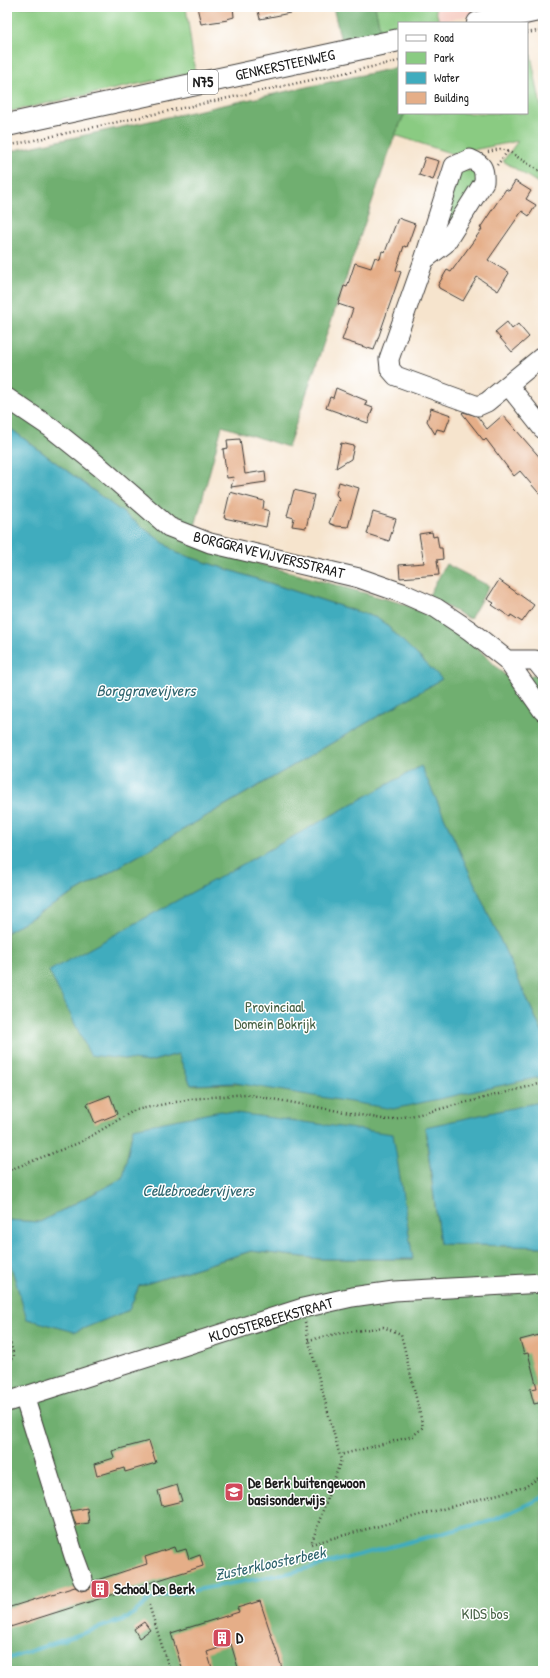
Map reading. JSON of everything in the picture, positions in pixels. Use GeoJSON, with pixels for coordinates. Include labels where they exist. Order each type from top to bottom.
{"type":"FeatureCollection","features":[{"type":"Feature","properties":{"kind":"main road"},"geometry":{"type":"LineString","coordinates":[[485,22],[540,14]]}},
{"type":"Feature","properties":{"kind":"main road","name":"GENKERSTEENWEG"},"geometry":{"type":"LineString","coordinates":[[7,125],[398,40]]}},
{"type":"Feature","properties":{"kind":"street"},"geometry":{"type":"LineString","coordinates":[[424,260],[445,244],[484,182],[485,170],[481,164],[470,159],[454,166],[424,260],[389,359],[390,369],[396,376],[478,406],[487,402],[543,356]]}},
{"type":"Feature","properties":{"kind":"street"},"geometry":{"type":"LineString","coordinates":[[508,385],[543,429]]}},
{"type":"Feature","properties":{"kind":"street","name":"BORGGRAVEVIJVERSSTRAAT"},"geometry":{"type":"LineString","coordinates":[[7,398],[50,427],[169,527],[210,543],[358,578],[402,593],[442,612],[469,630],[507,660],[543,711]]}},
{"type":"Feature","properties":{"kind":"street"},"geometry":{"type":"LineString","coordinates":[[507,660],[540,659]]}},
{"type":"Feature","properties":{"kind":"street","name":"KLOOSTERBEEKSTRAAT"},"geometry":{"type":"LineString","coordinates":[[16,1399],[303,1308],[352,1297],[394,1291],[543,1283]]}},
{"type":"Feature","properties":{"kind":"street"},"geometry":{"type":"LineString","coordinates":[[16,1399],[83,1580]]}},
{"type":"Feature","properties":{"kind":"path"},"geometry":{"type":"LineString","coordinates":[[528,32],[540,14]]}},
{"type":"Feature","properties":{"kind":"path"},"geometry":{"type":"LineString","coordinates":[[7,146],[398,61]]}},
{"type":"Feature","properties":{"kind":"path"},"geometry":{"type":"LineString","coordinates":[[470,159],[480,153],[500,149],[508,151],[543,173]]}},
{"type":"Feature","properties":{"kind":"path"},"geometry":{"type":"LineString","coordinates":[[7,1171],[81,1142],[135,1110],[191,1099],[245,1094],[388,1120],[420,1114],[543,1083]]}},
{"type":"Feature","properties":{"kind":"path"},"geometry":{"type":"LineString","coordinates":[[303,1308],[308,1340],[342,1460],[311,1544],[525,1487],[543,1475]]}},
{"type":"Feature","properties":{"kind":"path"},"geometry":{"type":"LineString","coordinates":[[308,1340],[384,1327],[401,1334],[422,1428],[413,1436],[340,1455]]}},
{"type":"Feature","properties":{"kind":"path"},"geometry":{"type":"LineString","coordinates":[[7,1332],[14,1356],[7,1364]]}},
{"type":"Feature","properties":{"kind":"path"},"geometry":{"type":"LineString","coordinates":[[149,1605],[170,1671]]}},
{"type":"Feature","properties":{"kind":"shaded area"},"geometry":{"type":"Polygon","coordinates":[[[436,7],[507,7],[439,22],[436,7]]]}},
{"type":"Feature","properties":{"kind":"green space"},"geometry":{"type":"Polygon","coordinates":[[[7,7],[186,7],[195,72],[7,112],[7,7]]]}},
{"type":"Feature","properties":{"kind":"green space"},"geometry":{"type":"Polygon","coordinates":[[[333,7],[375,7],[381,33],[341,41],[333,7]]]}},
{"type":"Feature","properties":{"kind":"green space"},"geometry":{"type":"Polygon","coordinates":[[[375,7],[435,7],[439,22],[398,22],[398,30],[381,33],[375,7]]]}},
{"type":"Feature","properties":{"kind":"green space"},"geometry":{"type":"Polygon","coordinates":[[[528,40],[543,117],[543,186],[503,161],[518,141],[453,154],[395,135],[405,114],[528,114],[528,40]]]}},
{"type":"Feature","properties":{"kind":"green space","name":"KIDS bos"},"geometry":{"type":"Polygon","coordinates":[[[398,67],[398,114],[405,114],[395,135],[288,447],[222,426],[191,541],[228,555],[404,604],[436,619],[467,638],[513,683],[535,674],[543,686],[543,1034],[421,767],[149,1062],[178,1054],[191,1085],[540,1077],[543,1066],[543,1102],[425,1128],[440,1244],[543,1247],[543,1671],[7,1671],[7,1253],[27,1319],[129,1310],[139,1286],[251,1251],[321,1259],[412,1259],[133,1128],[123,1178],[40,1222],[7,1220],[7,932],[442,679],[380,619],[177,553],[7,426],[7,152],[398,67]]]}},
{"type":"Feature","properties":{"kind":"green space"},"geometry":{"type":"Polygon","coordinates":[[[464,170],[475,172],[479,181],[442,240],[456,173],[464,170]]]}},
{"type":"Feature","properties":{"kind":"green space"},"geometry":{"type":"Polygon","coordinates":[[[446,564],[489,586],[470,619],[428,597],[446,564]]]}},
{"type":"Feature","properties":{"kind":"water","name":"Borggravevijvers"},"geometry":{"type":"Polygon","coordinates":[[[7,426],[177,553],[380,619],[442,679],[7,932],[7,426]]]}},
{"type":"Feature","properties":{"kind":"water"},"geometry":{"type":"Polygon","coordinates":[[[421,766],[543,1034],[543,1066],[540,1077],[393,1109],[235,1083],[191,1085],[178,1054],[149,1062],[90,1055],[49,971],[421,766]]]}},
{"type":"Feature","properties":{"kind":"water"},"geometry":{"type":"Polygon","coordinates":[[[543,1102],[543,1247],[440,1244],[425,1127],[543,1102]]]}},
{"type":"Feature","properties":{"kind":"water","name":"Cellebroedervijvers"},"geometry":{"type":"Polygon","coordinates":[[[221,1111],[393,1134],[413,1259],[321,1259],[251,1251],[139,1286],[129,1310],[75,1332],[27,1319],[7,1253],[7,1220],[40,1222],[123,1178],[133,1128],[221,1111]]]}},
{"type":"Feature","properties":{"kind":"building"},"geometry":{"type":"Polygon","coordinates":[[[197,7],[233,7],[234,17],[227,19],[228,20],[201,24],[197,7]]]}},
{"type":"Feature","properties":{"kind":"building"},"geometry":{"type":"Polygon","coordinates":[[[257,7],[295,7],[295,12],[260,19],[257,7]]]}},
{"type":"Feature","properties":{"kind":"building"},"geometry":{"type":"Polygon","coordinates":[[[425,157],[439,161],[433,180],[419,175],[425,157]]]}},
{"type":"Feature","properties":{"kind":"building"},"geometry":{"type":"Polygon","coordinates":[[[515,181],[531,191],[526,199],[536,205],[529,216],[522,211],[488,260],[509,273],[498,291],[477,277],[463,301],[439,288],[438,285],[447,270],[451,272],[482,229],[480,228],[506,189],[509,191],[515,181]]]}},
{"type":"Feature","properties":{"kind":"building"},"geometry":{"type":"Polygon","coordinates":[[[398,218],[415,224],[407,247],[404,246],[396,270],[401,272],[374,350],[342,340],[353,309],[338,304],[344,286],[347,287],[355,263],[371,268],[375,257],[380,259],[382,251],[385,252],[398,218]]]}},
{"type":"Feature","properties":{"kind":"building"},"geometry":{"type":"Polygon","coordinates":[[[507,322],[512,329],[518,324],[529,337],[512,352],[495,332],[507,322]]]}},
{"type":"Feature","properties":{"kind":"building"},"geometry":{"type":"Polygon","coordinates":[[[336,388],[367,401],[365,405],[373,408],[368,423],[326,408],[330,397],[333,398],[336,388]]]}},
{"type":"Feature","properties":{"kind":"building"},"geometry":{"type":"Polygon","coordinates":[[[431,408],[451,415],[445,431],[437,429],[435,434],[427,421],[431,408]]]}},
{"type":"Feature","properties":{"kind":"building"},"geometry":{"type":"Polygon","coordinates":[[[462,413],[477,416],[487,429],[503,415],[543,461],[543,498],[520,471],[514,476],[486,439],[484,441],[462,413]]]}},
{"type":"Feature","properties":{"kind":"building"},"geometry":{"type":"Polygon","coordinates":[[[240,439],[245,474],[265,471],[266,482],[231,487],[234,477],[227,478],[223,449],[228,448],[227,440],[240,439]]]}},
{"type":"Feature","properties":{"kind":"building"},"geometry":{"type":"Polygon","coordinates":[[[341,443],[354,446],[351,459],[336,468],[341,443]]]}},
{"type":"Feature","properties":{"kind":"building"},"geometry":{"type":"Polygon","coordinates":[[[339,482],[359,488],[348,527],[336,526],[329,523],[338,500],[340,501],[336,494],[339,482]]]}},
{"type":"Feature","properties":{"kind":"building"},"geometry":{"type":"Polygon","coordinates":[[[294,490],[314,495],[306,528],[292,526],[294,518],[287,516],[294,490]]]}},
{"type":"Feature","properties":{"kind":"building"},"geometry":{"type":"Polygon","coordinates":[[[230,492],[264,501],[263,509],[269,511],[266,527],[224,518],[230,492]]]}},
{"type":"Feature","properties":{"kind":"building"},"geometry":{"type":"Polygon","coordinates":[[[373,512],[396,519],[389,541],[367,534],[373,512]]]}},
{"type":"Feature","properties":{"kind":"building"},"geometry":{"type":"Polygon","coordinates":[[[432,532],[433,537],[437,536],[439,548],[442,548],[443,559],[437,560],[439,575],[400,578],[399,565],[424,563],[419,534],[432,532]]]}},
{"type":"Feature","properties":{"kind":"building"},"geometry":{"type":"Polygon","coordinates":[[[499,580],[534,605],[522,622],[511,615],[510,617],[492,605],[494,603],[487,599],[499,580]]]}},
{"type":"Feature","properties":{"kind":"building"},"geometry":{"type":"Polygon","coordinates":[[[110,1095],[117,1114],[95,1123],[87,1104],[110,1095]]]}},
{"type":"Feature","properties":{"kind":"building"},"geometry":{"type":"Polygon","coordinates":[[[543,1334],[543,1402],[534,1404],[530,1389],[537,1388],[528,1353],[524,1354],[520,1340],[543,1334]]]}},
{"type":"Feature","properties":{"kind":"building"},"geometry":{"type":"Polygon","coordinates":[[[149,1441],[156,1463],[125,1472],[124,1468],[97,1476],[94,1464],[114,1458],[112,1451],[149,1441]]]}},
{"type":"Feature","properties":{"kind":"building"},"geometry":{"type":"Polygon","coordinates":[[[177,1485],[182,1501],[162,1506],[158,1491],[177,1485]]]}},
{"type":"Feature","properties":{"kind":"building"},"geometry":{"type":"Polygon","coordinates":[[[87,1508],[89,1523],[76,1525],[71,1511],[87,1508]]]}},
{"type":"Feature","properties":{"kind":"building","name":"School De Berk"},"geometry":{"type":"Polygon","coordinates":[[[174,1547],[176,1552],[186,1549],[189,1559],[200,1555],[203,1566],[7,1628],[7,1608],[75,1587],[81,1591],[86,1590],[92,1587],[94,1581],[147,1564],[145,1557],[174,1547]]]}},
{"type":"Feature","properties":{"kind":"building","name":"D"},"geometry":{"type":"Polygon","coordinates":[[[260,1601],[283,1671],[239,1671],[231,1644],[207,1652],[213,1671],[183,1671],[171,1633],[239,1612],[237,1608],[260,1601]]]}},
{"type":"Feature","properties":{"kind":"building"},"geometry":{"type":"Polygon","coordinates":[[[144,1622],[150,1630],[139,1638],[134,1629],[144,1622]]]}},
{"type":"Feature","properties":{"kind":"waterway","name":"Zusterkloosterbeek"},"geometry":{"type":"LineString","coordinates":[[7,1659],[128,1618],[152,1598],[289,1573],[494,1520],[543,1497]]}},
{"type":"Feature","properties":{"kind":"place","name":"De Berk buitengewoon basisonderwijs"},"geometry":{"type":"Point","coordinates":[234,1492]}},
{"type":"Feature","properties":{"kind":"place","name":"School De Berk"},"geometry":{"type":"Point","coordinates":[100,1589]}},
{"type":"Feature","properties":{"kind":"place","name":"D"},"geometry":{"type":"Point","coordinates":[222,1638]}},
{"type":"Feature","properties":{"kind":"park label","name":"Provinciaal Domein Bokrijk"},"geometry":{"type":"Point","coordinates":[275,1016]}}]}
